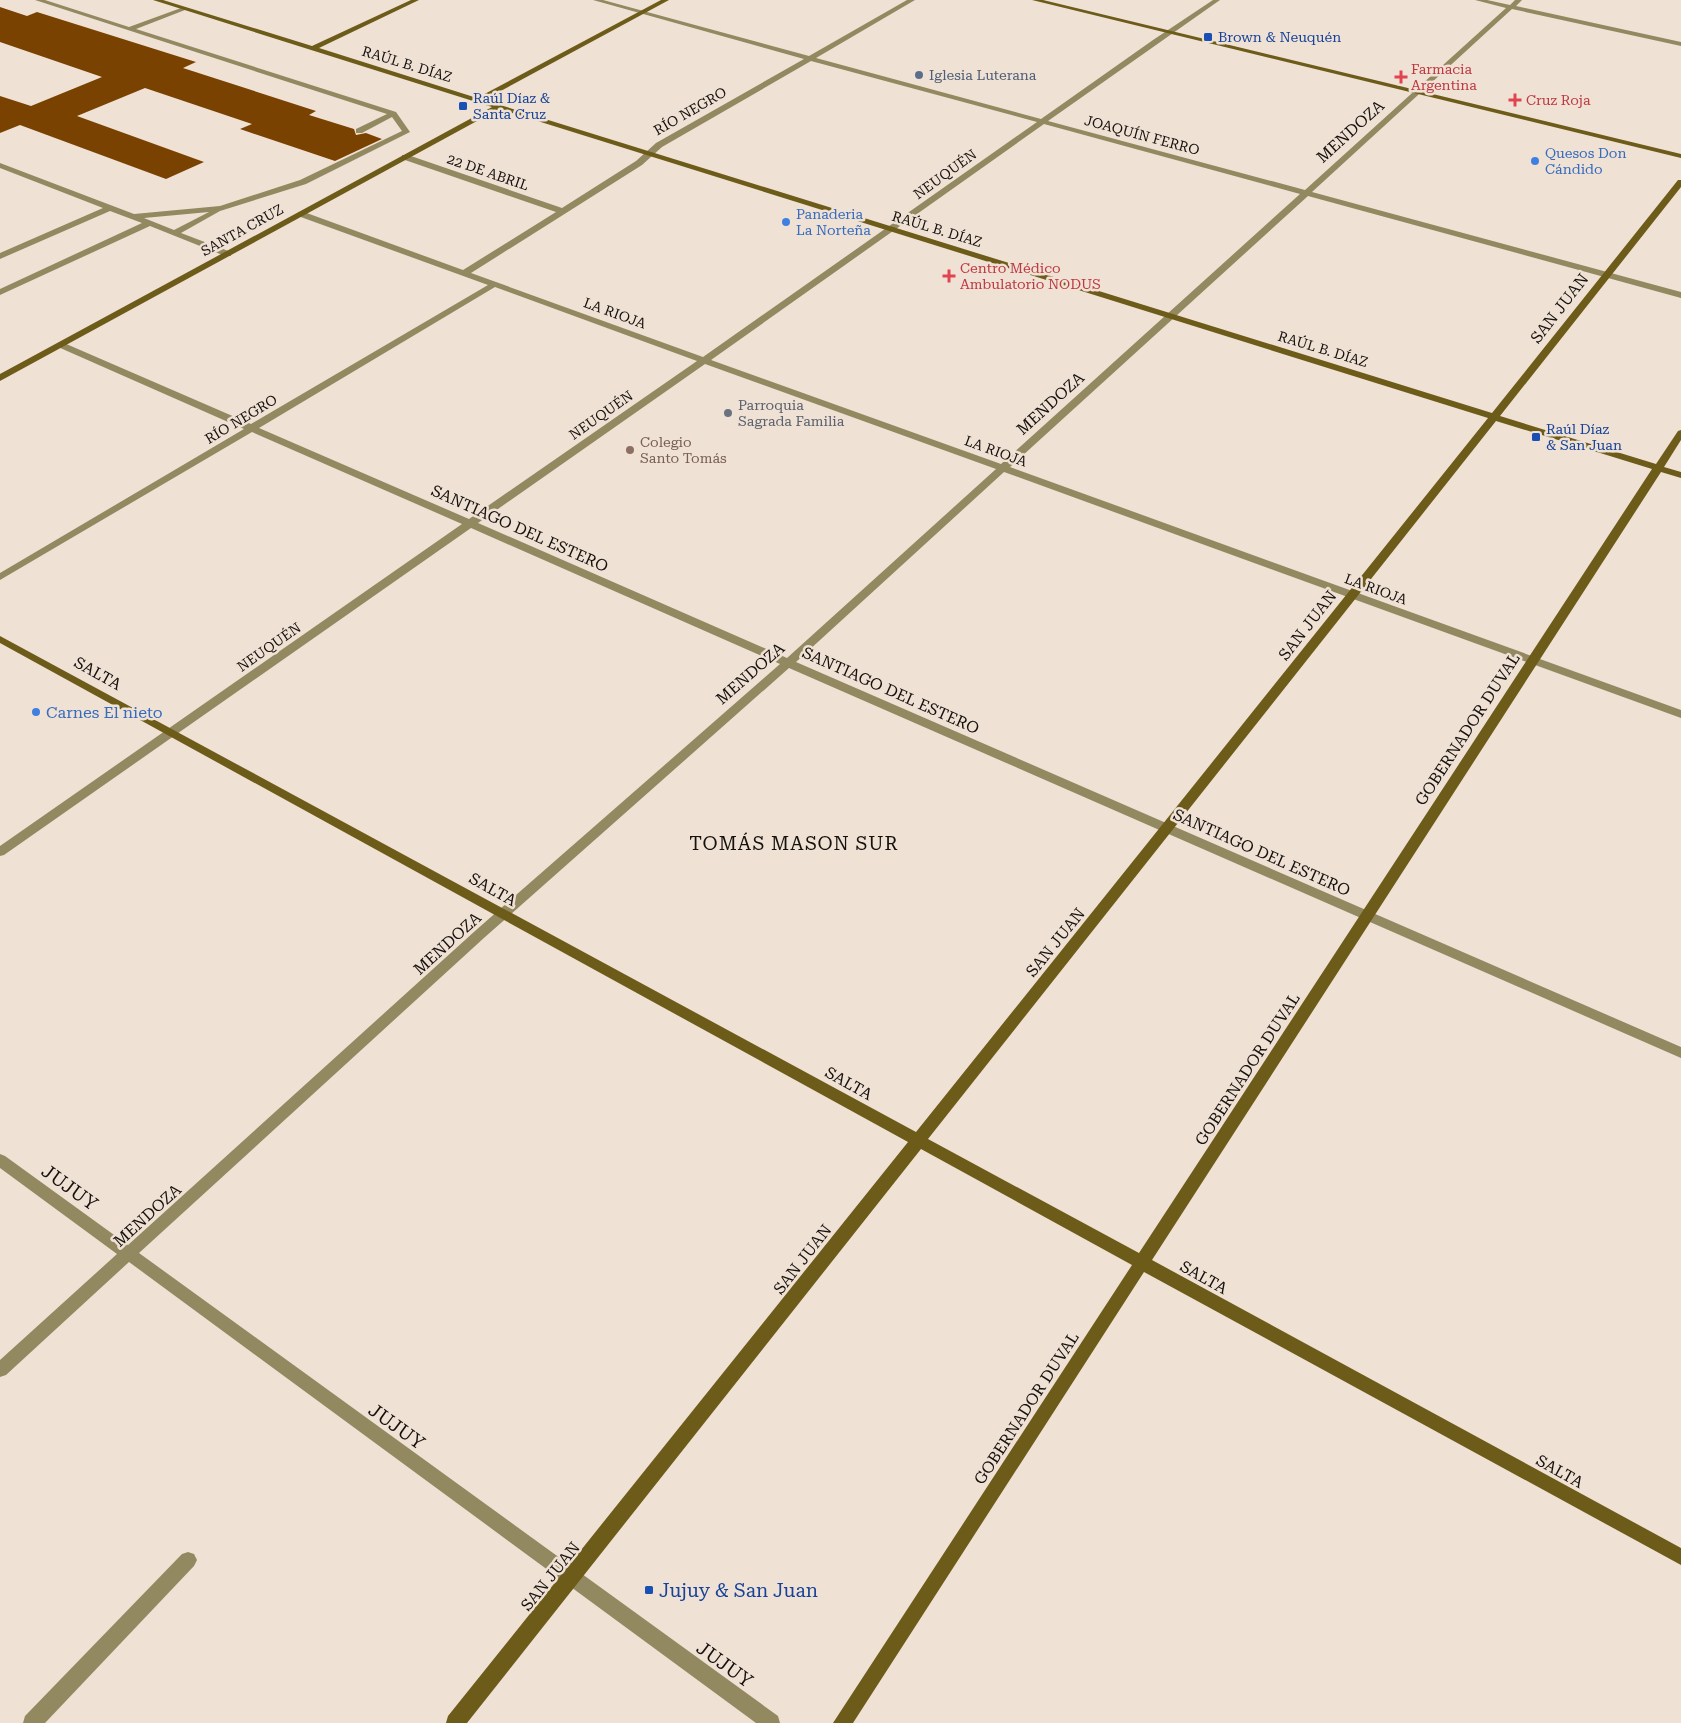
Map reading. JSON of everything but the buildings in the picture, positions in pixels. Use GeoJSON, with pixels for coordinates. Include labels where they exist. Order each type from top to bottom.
{"type":"FeatureCollection","features":[{"type":"Feature","properties":{"kind":"street"},"geometry":{"type":"LineString","coordinates":[[38,0],[393,114],[406,132],[303,182],[221,208],[174,233]]}},
{"type":"Feature","properties":{"kind":"street"},"geometry":{"type":"LineString","coordinates":[[47,3],[56,0]]}},
{"type":"Feature","properties":{"kind":"street","name":"RAÚL B. DÍAZ"},"geometry":{"type":"LineString","coordinates":[[156,0],[1681,475]]}},
{"type":"Feature","properties":{"kind":"street"},"geometry":{"type":"LineString","coordinates":[[312,49],[416,0]]}},
{"type":"Feature","properties":{"kind":"street","name":"JOAQUÍN FERRO"},"geometry":{"type":"LineString","coordinates":[[596,0],[1681,295]]}},
{"type":"Feature","properties":{"kind":"street"},"geometry":{"type":"LineString","coordinates":[[478,100],[666,0]]}},
{"type":"Feature","properties":{"kind":"street","name":"RÍO NEGRO"},"geometry":{"type":"LineString","coordinates":[[464,273],[639,163],[659,145],[912,0]]}},
{"type":"Feature","properties":{"kind":"street"},"geometry":{"type":"LineString","coordinates":[[1035,0],[1681,156]]}},
{"type":"Feature","properties":{"kind":"street","name":"NEUQUÉN"},"geometry":{"type":"LineString","coordinates":[[0,852],[1217,0]]}},
{"type":"Feature","properties":{"kind":"street"},"geometry":{"type":"LineString","coordinates":[[1478,0],[1515,4],[1681,44]]}},
{"type":"Feature","properties":{"kind":"street","name":"MENDOZA"},"geometry":{"type":"LineString","coordinates":[[0,1370],[1515,4]]}},
{"type":"Feature","properties":{"kind":"street"},"geometry":{"type":"LineString","coordinates":[[130,29],[183,9]]}},
{"type":"Feature","properties":{"kind":"street","name":"SANTA CRUZ"},"geometry":{"type":"LineString","coordinates":[[0,378],[498,107]]}},
{"type":"Feature","properties":{"kind":"street"},"geometry":{"type":"LineString","coordinates":[[359,131],[393,114]]}},
{"type":"Feature","properties":{"kind":"street","name":"22 DE ABRIL"},"geometry":{"type":"LineString","coordinates":[[405,157],[562,211]]}},
{"type":"Feature","properties":{"kind":"street"},"geometry":{"type":"LineString","coordinates":[[0,165],[228,254]]}},
{"type":"Feature","properties":{"kind":"street","name":"SAN JUAN"},"geometry":{"type":"LineString","coordinates":[[455,1723],[1681,182]]}},
{"type":"Feature","properties":{"kind":"street"},"geometry":{"type":"LineString","coordinates":[[0,256],[110,208]]}},
{"type":"Feature","properties":{"kind":"street"},"geometry":{"type":"LineString","coordinates":[[133,217],[221,208]]}},
{"type":"Feature","properties":{"kind":"street","name":"LA RIOJA"},"geometry":{"type":"LineString","coordinates":[[301,214],[1681,714]]}},
{"type":"Feature","properties":{"kind":"street"},"geometry":{"type":"LineString","coordinates":[[0,292],[150,224]]}},
{"type":"Feature","properties":{"kind":"street","name":"RÍO NEGRO"},"geometry":{"type":"LineString","coordinates":[[0,577],[495,284]]}},
{"type":"Feature","properties":{"kind":"street","name":"SANTIAGO DEL ESTERO"},"geometry":{"type":"LineString","coordinates":[[61,345],[1681,1053]]}},
{"type":"Feature","properties":{"kind":"street","name":"GOBERNADOR DUVAL"},"geometry":{"type":"LineString","coordinates":[[842,1723],[1681,433]]}},
{"type":"Feature","properties":{"kind":"street","name":"SALTA"},"geometry":{"type":"LineString","coordinates":[[0,639],[1681,1557]]}},
{"type":"Feature","properties":{"kind":"street","name":"JUJUY"},"geometry":{"type":"LineString","coordinates":[[0,1160],[772,1723]]}},
{"type":"Feature","properties":{"kind":"street"},"geometry":{"type":"LineString","coordinates":[[32,1723],[188,1560]]}},
{"type":"Feature","properties":{"kind":"place","name":"Brown & Neuquén"},"geometry":{"type":"Point","coordinates":[1208,37]}},
{"type":"Feature","properties":{"kind":"place","name":"Iglesia Luterana"},"geometry":{"type":"Point","coordinates":[919,75]}},
{"type":"Feature","properties":{"kind":"place","name":"Farmacia Argentina"},"geometry":{"type":"Point","coordinates":[1401,77]}},
{"type":"Feature","properties":{"kind":"place","name":"Cruz Roja"},"geometry":{"type":"Point","coordinates":[1515,100]}},
{"type":"Feature","properties":{"kind":"place","name":"Raúl Díaz & Santa Cruz"},"geometry":{"type":"Point","coordinates":[463,106]}},
{"type":"Feature","properties":{"kind":"place","name":"Quesos Don Cándido"},"geometry":{"type":"Point","coordinates":[1535,161]}},
{"type":"Feature","properties":{"kind":"place","name":"Panaderia La Norteña"},"geometry":{"type":"Point","coordinates":[786,222]}},
{"type":"Feature","properties":{"kind":"place","name":"Centro Médico Ambulatorio NODUS"},"geometry":{"type":"Point","coordinates":[949,276]}},
{"type":"Feature","properties":{"kind":"place","name":"Parroquia Sagrada Familia"},"geometry":{"type":"Point","coordinates":[728,413]}},
{"type":"Feature","properties":{"kind":"place","name":"Raúl Díaz & San Juan"},"geometry":{"type":"Point","coordinates":[1536,437]}},
{"type":"Feature","properties":{"kind":"place","name":"Colegio Santo Tomás"},"geometry":{"type":"Point","coordinates":[630,450]}},
{"type":"Feature","properties":{"kind":"place","name":"Carnes El nieto"},"geometry":{"type":"Point","coordinates":[36,712]}},
{"type":"Feature","properties":{"kind":"place","name":"Jujuy & San Juan"},"geometry":{"type":"Point","coordinates":[649,1590]}},
{"type":"Feature","properties":{"kind":"district","name":"TOMÁS MASON SUR"},"geometry":{"type":"Point","coordinates":[794,843]}}]}
